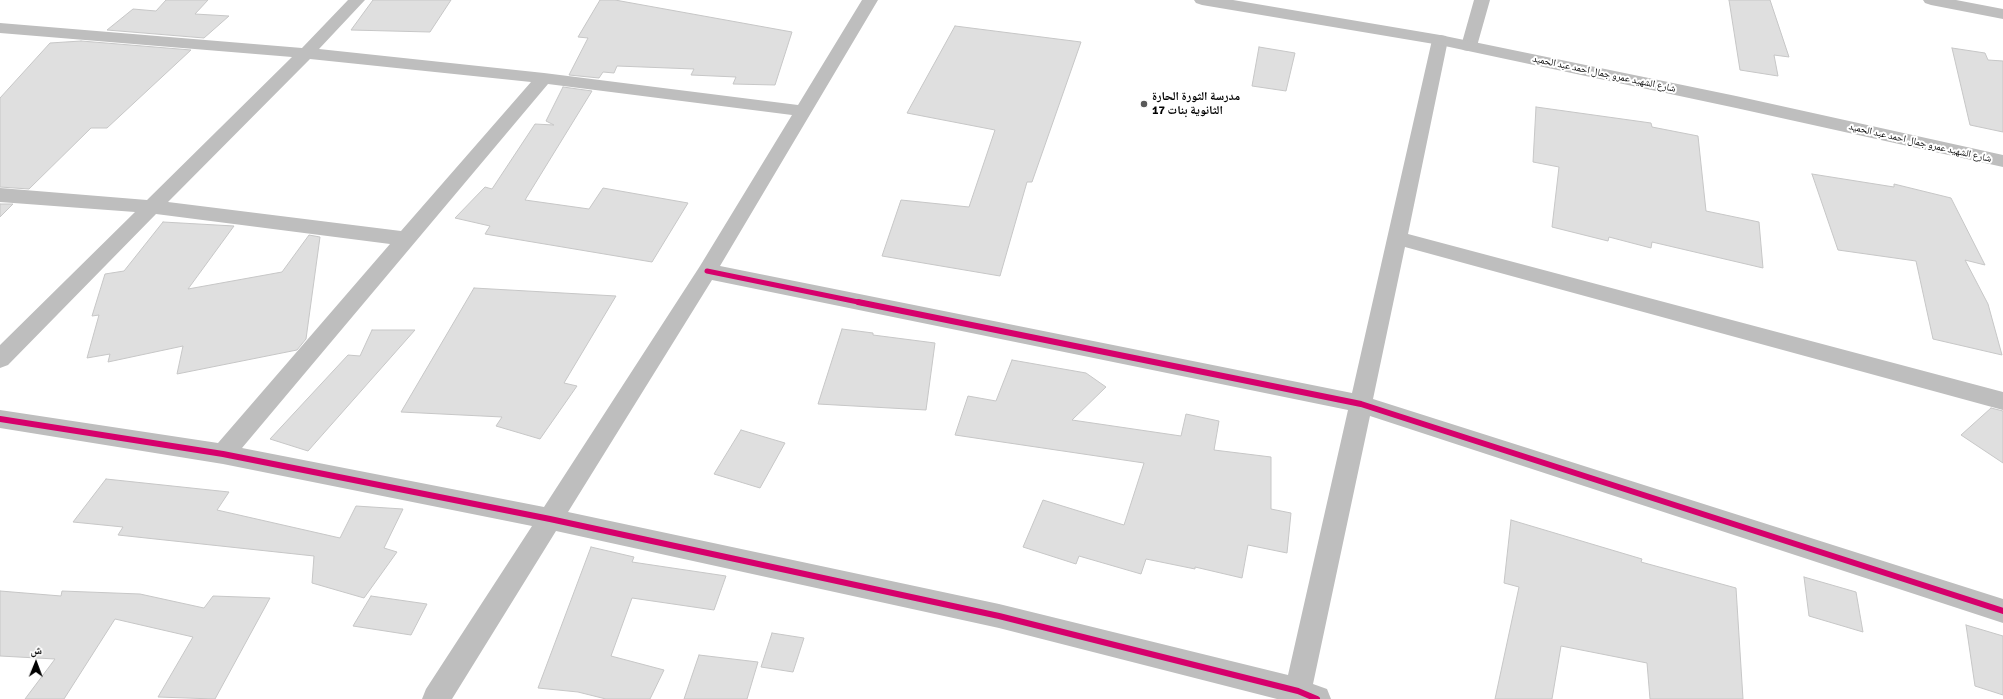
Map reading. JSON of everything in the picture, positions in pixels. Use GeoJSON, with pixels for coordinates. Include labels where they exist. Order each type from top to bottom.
{"type":"FeatureCollection","features":[{"type":"Feature","properties":{"kind":"street"},"geometry":{"type":"LineString","coordinates":[[0,359],[306,53],[356,0]]}},
{"type":"Feature","properties":{"kind":"street"},"geometry":{"type":"LineString","coordinates":[[436,699],[707,271],[870,0]]}},
{"type":"Feature","properties":{"kind":"street","name":"شارع الشهيد عمرو جمال احمد عبد الحميد"},"geometry":{"type":"LineString","coordinates":[[1202,0],[1329,20],[1470,46],[1736,102],[2003,161]]}},
{"type":"Feature","properties":{"kind":"street"},"geometry":{"type":"LineString","coordinates":[[1470,46],[1482,0]]}},
{"type":"Feature","properties":{"kind":"street"},"geometry":{"type":"LineString","coordinates":[[1930,0],[2003,14]]}},
{"type":"Feature","properties":{"kind":"street"},"geometry":{"type":"LineString","coordinates":[[0,28],[306,53],[544,78],[804,111]]}},
{"type":"Feature","properties":{"kind":"street"},"geometry":{"type":"LineString","coordinates":[[0,419],[223,454],[550,519],[998,616],[1307,695],[1361,404],[1440,40]]}},
{"type":"Feature","properties":{"kind":"street"},"geometry":{"type":"LineString","coordinates":[[223,454],[544,78]]}},
{"type":"Feature","properties":{"kind":"street"},"geometry":{"type":"LineString","coordinates":[[0,195],[151,207],[405,239]]}},
{"type":"Feature","properties":{"kind":"street"},"geometry":{"type":"LineString","coordinates":[[1397,238],[2003,401]]}},
{"type":"Feature","properties":{"kind":"street"},"geometry":{"type":"LineString","coordinates":[[707,271],[1361,404],[2003,611]]}},
{"type":"Feature","properties":{"kind":"building"},"geometry":{"type":"Polygon","coordinates":[[[166,0],[208,0],[195,14],[229,16],[204,38],[107,30],[133,9],[156,11],[166,0]]]}},
{"type":"Feature","properties":{"kind":"building"},"geometry":{"type":"Polygon","coordinates":[[[373,0],[451,0],[430,32],[351,30],[373,0]]]}},
{"type":"Feature","properties":{"kind":"building"},"geometry":{"type":"Polygon","coordinates":[[[600,0],[615,0],[792,32],[775,85],[733,84],[736,77],[691,75],[694,69],[617,66],[614,73],[603,72],[599,78],[569,75],[588,38],[578,37],[600,0]]]}},
{"type":"Feature","properties":{"kind":"building"},"geometry":{"type":"Polygon","coordinates":[[[1729,0],[1770,0],[1789,57],[1774,55],[1778,76],[1740,70],[1729,0]]]}},
{"type":"Feature","properties":{"kind":"building"},"geometry":{"type":"Polygon","coordinates":[[[955,26],[1081,42],[1032,182],[1027,182],[1000,276],[882,256],[901,200],[969,207],[995,130],[907,113],[955,26]]]}},
{"type":"Feature","properties":{"kind":"building"},"geometry":{"type":"Polygon","coordinates":[[[81,41],[191,50],[107,128],[91,128],[29,189],[0,187],[0,98],[50,43],[81,41]]]}},
{"type":"Feature","properties":{"kind":"building"},"geometry":{"type":"Polygon","coordinates":[[[1259,47],[1295,53],[1286,91],[1252,86],[1259,47]]]}},
{"type":"Feature","properties":{"kind":"building"},"geometry":{"type":"Polygon","coordinates":[[[1952,48],[1985,53],[1988,60],[2003,61],[2003,132],[1970,125],[1952,48]]]}},
{"type":"Feature","properties":{"kind":"building"},"geometry":{"type":"Polygon","coordinates":[[[563,87],[592,91],[525,200],[589,209],[603,188],[688,203],[652,262],[485,234],[490,226],[455,218],[485,187],[492,189],[535,124],[554,125],[546,121],[563,87]]]}},
{"type":"Feature","properties":{"kind":"building"},"geometry":{"type":"Polygon","coordinates":[[[1536,107],[1651,123],[1652,127],[1698,136],[1706,211],[1759,222],[1763,268],[1652,242],[1651,248],[1609,237],[1608,241],[1552,227],[1559,167],[1533,162],[1536,107]]]}},
{"type":"Feature","properties":{"kind":"building"},"geometry":{"type":"Polygon","coordinates":[[[1812,174],[1894,187],[1894,184],[1951,198],[1985,265],[1965,260],[1988,304],[2002,355],[1933,339],[1916,261],[1838,250],[1812,174]]]}},
{"type":"Feature","properties":{"kind":"building"},"geometry":{"type":"Polygon","coordinates":[[[0,204],[13,204],[0,217],[0,204]]]}},
{"type":"Feature","properties":{"kind":"building"},"geometry":{"type":"Polygon","coordinates":[[[163,222],[234,226],[188,289],[282,272],[309,235],[320,237],[306,339],[297,350],[177,374],[183,346],[108,362],[110,354],[87,358],[99,315],[92,316],[105,274],[124,271],[163,222]]]}},
{"type":"Feature","properties":{"kind":"building"},"geometry":{"type":"Polygon","coordinates":[[[474,288],[616,296],[564,383],[577,386],[540,439],[496,426],[502,417],[401,412],[474,288]]]}},
{"type":"Feature","properties":{"kind":"building"},"geometry":{"type":"Polygon","coordinates":[[[842,329],[873,333],[873,335],[935,343],[926,410],[818,404],[842,329]]]}},
{"type":"Feature","properties":{"kind":"building"},"geometry":{"type":"Polygon","coordinates":[[[372,330],[415,330],[308,451],[270,439],[348,355],[360,356],[372,330]]]}},
{"type":"Feature","properties":{"kind":"building"},"geometry":{"type":"Polygon","coordinates":[[[1012,360],[1086,373],[1106,387],[1072,420],[1181,436],[1186,414],[1219,421],[1214,450],[1271,457],[1271,509],[1291,513],[1287,553],[1248,545],[1242,578],[1195,567],[1195,569],[1146,559],[1141,574],[1079,556],[1076,564],[1023,547],[1043,500],[1124,525],[1144,463],[955,435],[968,396],[996,401],[1012,360]]]}},
{"type":"Feature","properties":{"kind":"building"},"geometry":{"type":"Polygon","coordinates":[[[1991,408],[2003,411],[2003,463],[1961,435],[1991,408]]]}},
{"type":"Feature","properties":{"kind":"building"},"geometry":{"type":"Polygon","coordinates":[[[741,430],[785,443],[760,488],[714,474],[741,430]]]}},
{"type":"Feature","properties":{"kind":"building"},"geometry":{"type":"Polygon","coordinates":[[[106,479],[229,492],[217,510],[340,538],[356,506],[403,509],[384,548],[397,552],[364,598],[312,583],[314,556],[118,535],[123,527],[73,522],[106,479]]]}},
{"type":"Feature","properties":{"kind":"building"},"geometry":{"type":"Polygon","coordinates":[[[1511,520],[1642,559],[1641,562],[1736,588],[1743,699],[1650,699],[1647,663],[1561,646],[1552,699],[1495,699],[1519,587],[1504,583],[1511,520]]]}},
{"type":"Feature","properties":{"kind":"building"},"geometry":{"type":"Polygon","coordinates":[[[591,547],[634,557],[632,562],[726,576],[714,610],[632,598],[611,656],[664,670],[650,699],[606,699],[578,692],[538,688],[591,547]]]}},
{"type":"Feature","properties":{"kind":"building"},"geometry":{"type":"Polygon","coordinates":[[[1804,577],[1856,592],[1863,632],[1809,616],[1804,577]]]}},
{"type":"Feature","properties":{"kind":"building"},"geometry":{"type":"Polygon","coordinates":[[[0,591],[61,596],[62,591],[140,594],[204,608],[213,596],[270,598],[215,699],[158,697],[193,637],[115,619],[64,699],[25,699],[55,659],[0,656],[0,591]]]}},
{"type":"Feature","properties":{"kind":"building"},"geometry":{"type":"Polygon","coordinates":[[[371,596],[427,604],[411,635],[353,626],[371,596]]]}},
{"type":"Feature","properties":{"kind":"building"},"geometry":{"type":"Polygon","coordinates":[[[1966,625],[2003,636],[2003,695],[1975,686],[1966,625]]]}},
{"type":"Feature","properties":{"kind":"building"},"geometry":{"type":"Polygon","coordinates":[[[772,633],[804,638],[793,672],[761,667],[772,633]]]}},
{"type":"Feature","properties":{"kind":"building"},"geometry":{"type":"Polygon","coordinates":[[[699,655],[758,662],[747,699],[684,699],[699,655]]]}},
{"type":"Feature","properties":{"kind":"cycle path"},"geometry":{"type":"LineString","coordinates":[[707,271],[1361,404],[2003,611]]}},
{"type":"Feature","properties":{"kind":"cycle path"},"geometry":{"type":"LineString","coordinates":[[0,419],[223,454],[550,519],[999,616],[1298,691],[1317,699]]}},
{"type":"Feature","properties":{"kind":"place","name":"مدرسة الثورة الحارة 17 الثانوية بنات"},"geometry":{"type":"Point","coordinates":[1144,104]}}]}
